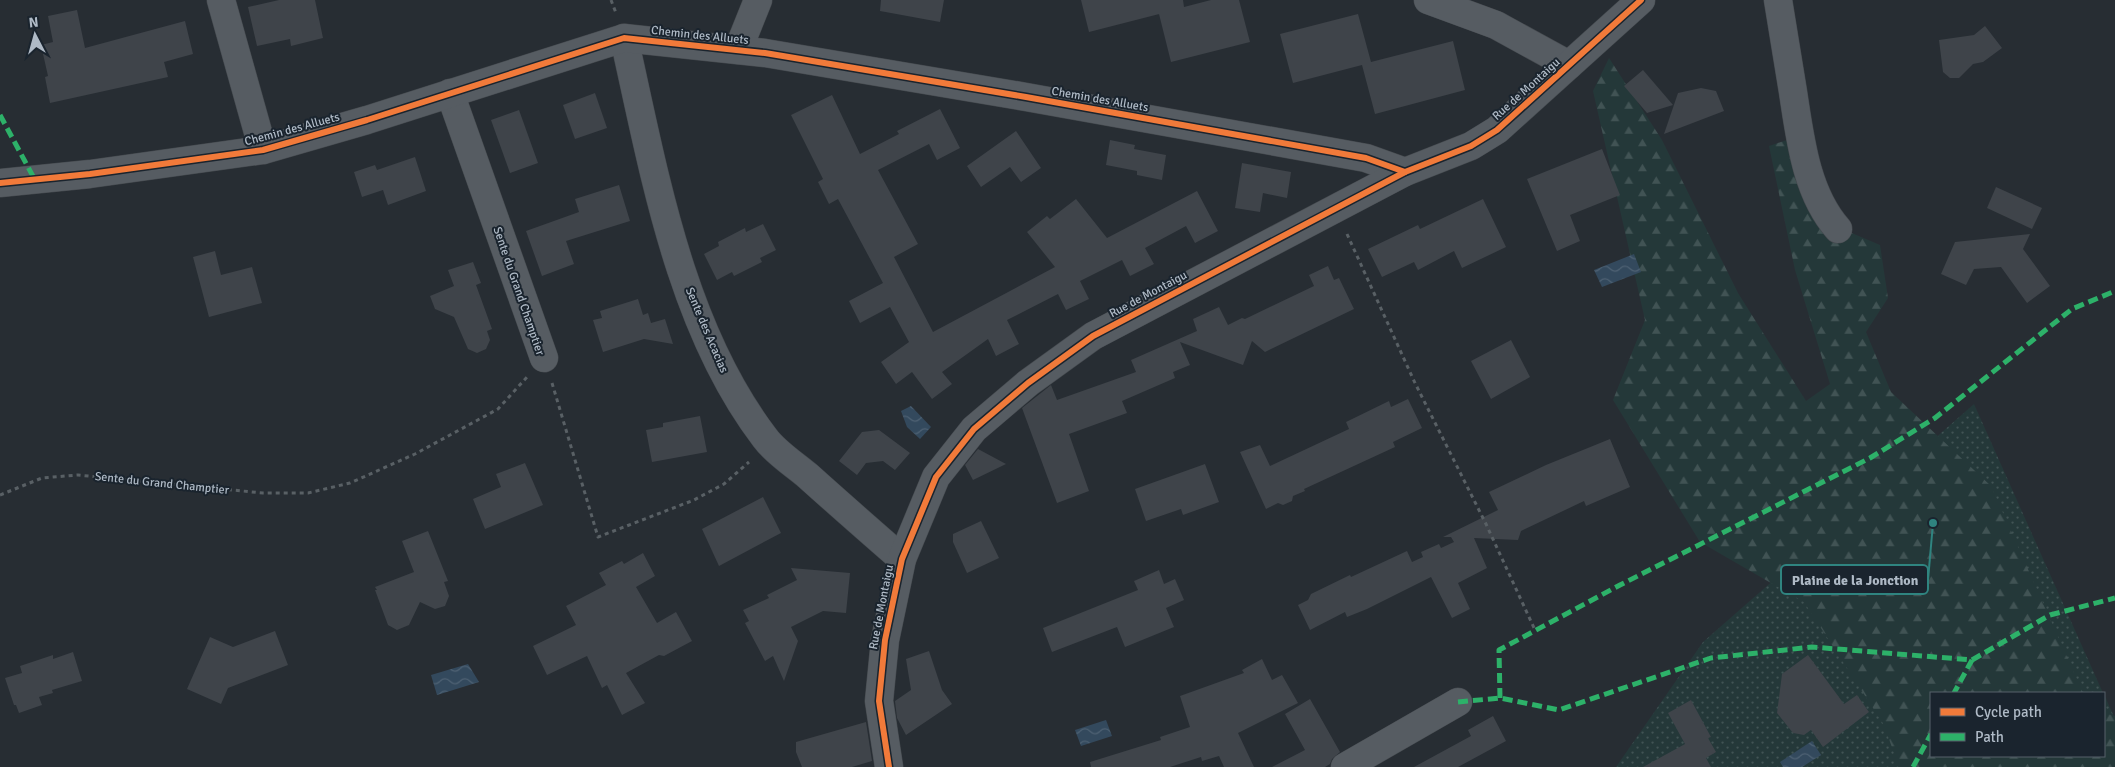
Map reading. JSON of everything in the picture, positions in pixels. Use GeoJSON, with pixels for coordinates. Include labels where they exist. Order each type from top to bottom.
{"type":"FeatureCollection","features":[{"type":"Feature","properties":{"kind":"street"},"geometry":{"type":"LineString","coordinates":[[221,0],[263,150]]}},
{"type":"Feature","properties":{"kind":"street"},"geometry":{"type":"LineString","coordinates":[[738,50],[758,0]]}},
{"type":"Feature","properties":{"kind":"street"},"geometry":{"type":"LineString","coordinates":[[1428,0],[1496,25],[1569,64]]}},
{"type":"Feature","properties":{"kind":"street","name":"Rue de Montaigu"},"geometry":{"type":"LineString","coordinates":[[890,767],[879,701],[885,640],[902,559],[936,477],[974,429],[1028,383],[1093,336],[1405,172],[1471,146],[1497,130],[1641,0]]}},
{"type":"Feature","properties":{"kind":"street"},"geometry":{"type":"LineString","coordinates":[[1778,0],[1802,149],[1817,194],[1828,217],[1838,229]]}},
{"type":"Feature","properties":{"kind":"street","name":"Chemin des Alluets"},"geometry":{"type":"LineString","coordinates":[[0,183],[90,174],[263,150],[624,38],[738,50],[1026,97],[1366,158],[1405,172]]}},
{"type":"Feature","properties":{"kind":"street","name":"Sente des Acacias"},"geometry":{"type":"LineString","coordinates":[[624,38],[662,206],[676,255],[703,325],[732,388],[766,440],[902,559]]}},
{"type":"Feature","properties":{"kind":"street","name":"Sente du Grand Champtier"},"geometry":{"type":"LineString","coordinates":[[450,93],[544,358]]}},
{"type":"Feature","properties":{"kind":"street"},"geometry":{"type":"LineString","coordinates":[[1345,767],[1458,702]]}},
{"type":"Feature","properties":{"kind":"path"},"geometry":{"type":"LineString","coordinates":[[1335,208],[1415,382],[1486,524],[1535,630]]}},
{"type":"Feature","properties":{"kind":"path"},"geometry":{"type":"LineString","coordinates":[[544,358],[598,537],[694,500],[724,484],[753,458],[766,440]]}},
{"type":"Feature","properties":{"kind":"green space"},"geometry":{"type":"Polygon","coordinates":[[[1609,58],[1662,140],[1738,293],[1806,401],[1830,384],[1795,270],[1769,146],[1805,134],[1847,231],[1880,245],[1888,298],[1866,332],[1891,392],[1991,486],[2083,692],[1930,692],[1930,757],[2105,757],[2105,713],[2115,716],[2115,767],[1899,767],[1884,725],[1804,602],[1700,542],[1613,400],[1645,320],[1593,91],[1609,58]]]}},
{"type":"Feature","properties":{"kind":"green space"},"geometry":{"type":"Polygon","coordinates":[[[1974,404],[2103,692],[1930,692],[1930,757],[2105,757],[2105,696],[2115,719],[2115,767],[1616,767],[1703,642],[1974,404]]]}},
{"type":"Feature","properties":{"kind":"water"},"geometry":{"type":"Polygon","coordinates":[[[1634,254],[1641,272],[1602,287],[1594,270],[1634,254]]]}},
{"type":"Feature","properties":{"kind":"water"},"geometry":{"type":"Polygon","coordinates":[[[911,406],[931,427],[920,439],[907,427],[901,411],[911,406]]]}},
{"type":"Feature","properties":{"kind":"water"},"geometry":{"type":"Polygon","coordinates":[[[468,664],[479,682],[437,695],[431,675],[468,664]]]}},
{"type":"Feature","properties":{"kind":"water"},"geometry":{"type":"Polygon","coordinates":[[[1106,720],[1112,736],[1081,746],[1075,730],[1106,720]]]}},
{"type":"Feature","properties":{"kind":"water"},"geometry":{"type":"Polygon","coordinates":[[[1812,741],[1821,755],[1802,767],[1783,767],[1780,762],[1812,741]]]}},
{"type":"Feature","properties":{"kind":"building"},"geometry":{"type":"Polygon","coordinates":[[[279,0],[315,0],[323,38],[291,46],[290,39],[257,46],[248,7],[279,0]]]}},
{"type":"Feature","properties":{"kind":"building"},"geometry":{"type":"Polygon","coordinates":[[[881,0],[944,0],[940,22],[880,11],[881,0]]]}},
{"type":"Feature","properties":{"kind":"building"},"geometry":{"type":"Polygon","coordinates":[[[1081,0],[1183,0],[1184,7],[1211,0],[1239,0],[1250,42],[1171,62],[1159,14],[1089,32],[1081,0]]]}},
{"type":"Feature","properties":{"kind":"building"},"geometry":{"type":"Polygon","coordinates":[[[77,10],[85,48],[185,21],[193,54],[164,62],[168,77],[50,103],[45,77],[48,76],[41,45],[53,42],[48,16],[77,10]]]}},
{"type":"Feature","properties":{"kind":"building"},"geometry":{"type":"Polygon","coordinates":[[[1358,14],[1371,62],[1453,41],[1465,90],[1375,114],[1362,65],[1293,83],[1280,34],[1358,14]]]}},
{"type":"Feature","properties":{"kind":"building"},"geometry":{"type":"Polygon","coordinates":[[[1985,26],[2002,48],[1983,62],[1973,64],[1959,78],[1950,78],[1943,72],[1939,40],[1974,35],[1985,26]]]}},
{"type":"Feature","properties":{"kind":"building"},"geometry":{"type":"Polygon","coordinates":[[[1643,70],[1673,105],[1647,113],[1624,86],[1643,70]]]}},
{"type":"Feature","properties":{"kind":"building"},"geometry":{"type":"Polygon","coordinates":[[[1701,88],[1716,91],[1724,111],[1664,134],[1678,93],[1701,88]]]}},
{"type":"Feature","properties":{"kind":"building"},"geometry":{"type":"Polygon","coordinates":[[[595,93],[607,128],[575,139],[563,105],[595,93]]]}},
{"type":"Feature","properties":{"kind":"building"},"geometry":{"type":"Polygon","coordinates":[[[832,95],[860,154],[899,134],[897,131],[940,109],[960,148],[937,160],[929,144],[878,170],[918,244],[894,257],[933,332],[1055,267],[1027,232],[1047,216],[1050,219],[1076,199],[1107,238],[1197,191],[1218,231],[1195,243],[1186,226],[1145,248],[1154,264],[1130,276],[1122,260],[1080,281],[1089,299],[1066,310],[1058,294],[1007,320],[1019,344],[996,356],[988,339],[942,372],[952,384],[932,399],[912,372],[896,384],[881,362],[909,342],[890,307],[860,323],[849,301],[883,283],[838,199],[829,204],[818,182],[823,179],[791,115],[832,95]]]}},
{"type":"Feature","properties":{"kind":"building"},"geometry":{"type":"Polygon","coordinates":[[[519,110],[538,163],[510,173],[491,120],[519,110]]]}},
{"type":"Feature","properties":{"kind":"building"},"geometry":{"type":"Polygon","coordinates":[[[1016,131],[1041,168],[1021,182],[1010,167],[981,187],[967,166],[1016,131]]]}},
{"type":"Feature","properties":{"kind":"building"},"geometry":{"type":"Polygon","coordinates":[[[1110,140],[1135,145],[1134,149],[1166,155],[1162,180],[1137,175],[1137,171],[1106,165],[1110,140]]]}},
{"type":"Feature","properties":{"kind":"building"},"geometry":{"type":"Polygon","coordinates":[[[1602,149],[1620,195],[1570,215],[1580,241],[1557,251],[1527,179],[1602,149]]]}},
{"type":"Feature","properties":{"kind":"building"},"geometry":{"type":"Polygon","coordinates":[[[415,157],[426,191],[388,205],[383,190],[362,197],[354,172],[375,165],[377,170],[415,157]]]}},
{"type":"Feature","properties":{"kind":"building"},"geometry":{"type":"Polygon","coordinates":[[[1242,163],[1291,172],[1287,198],[1263,193],[1260,212],[1235,208],[1242,163]]]}},
{"type":"Feature","properties":{"kind":"building"},"geometry":{"type":"Polygon","coordinates":[[[619,185],[630,221],[566,241],[574,264],[542,276],[526,231],[579,212],[575,199],[619,185]]]}},
{"type":"Feature","properties":{"kind":"building"},"geometry":{"type":"Polygon","coordinates":[[[1996,187],[2042,208],[2032,229],[1987,208],[1996,187]]]}},
{"type":"Feature","properties":{"kind":"building"},"geometry":{"type":"Polygon","coordinates":[[[1483,199],[1506,247],[1462,268],[1454,251],[1418,270],[1414,262],[1382,277],[1368,249],[1418,225],[1420,229],[1483,199]]]}},
{"type":"Feature","properties":{"kind":"building"},"geometry":{"type":"Polygon","coordinates":[[[763,224],[776,250],[760,258],[762,262],[734,276],[732,272],[717,280],[704,254],[719,246],[718,242],[745,228],[746,232],[763,224]]]}},
{"type":"Feature","properties":{"kind":"building"},"geometry":{"type":"Polygon","coordinates":[[[2030,234],[2023,249],[2050,286],[2027,303],[2001,267],[1974,269],[1966,285],[1941,274],[1955,242],[2030,234]]]}},
{"type":"Feature","properties":{"kind":"building"},"geometry":{"type":"Polygon","coordinates":[[[215,251],[221,275],[252,267],[262,303],[209,317],[193,257],[215,251]]]}},
{"type":"Feature","properties":{"kind":"building"},"geometry":{"type":"Polygon","coordinates":[[[473,262],[481,283],[476,285],[492,329],[487,331],[490,340],[486,349],[477,353],[468,349],[454,317],[435,309],[430,296],[454,286],[448,270],[473,262]]]}},
{"type":"Feature","properties":{"kind":"building"},"geometry":{"type":"Polygon","coordinates":[[[1328,266],[1334,280],[1339,278],[1354,309],[1265,352],[1252,341],[1243,365],[1180,342],[1190,365],[1173,372],[1175,378],[1122,401],[1127,413],[1069,434],[1089,491],[1057,503],[1022,408],[1051,385],[1057,400],[1136,372],[1131,360],[1197,331],[1193,319],[1219,307],[1228,325],[1242,318],[1245,319],[1314,286],[1309,275],[1328,266]]]}},
{"type":"Feature","properties":{"kind":"building"},"geometry":{"type":"Polygon","coordinates":[[[638,299],[643,315],[648,313],[651,323],[665,319],[673,344],[644,339],[603,352],[593,320],[602,318],[600,311],[638,299]]]}},
{"type":"Feature","properties":{"kind":"building"},"geometry":{"type":"Polygon","coordinates":[[[1511,340],[1530,377],[1491,399],[1471,361],[1511,340]]]}},
{"type":"Feature","properties":{"kind":"building"},"geometry":{"type":"Polygon","coordinates":[[[1408,399],[1422,428],[1393,442],[1395,447],[1304,489],[1305,491],[1293,496],[1292,501],[1283,505],[1278,503],[1266,509],[1240,452],[1260,445],[1270,466],[1349,429],[1346,422],[1389,401],[1391,407],[1408,399]]]}},
{"type":"Feature","properties":{"kind":"building"},"geometry":{"type":"Polygon","coordinates":[[[700,416],[707,452],[652,462],[646,430],[663,427],[663,423],[700,416]]]}},
{"type":"Feature","properties":{"kind":"building"},"geometry":{"type":"Polygon","coordinates":[[[879,430],[910,453],[895,470],[883,461],[866,463],[857,475],[839,461],[862,432],[879,430]]]}},
{"type":"Feature","properties":{"kind":"building"},"geometry":{"type":"Polygon","coordinates":[[[1610,439],[1630,487],[1586,506],[1584,501],[1521,531],[1518,540],[1474,538],[1487,568],[1458,583],[1470,609],[1452,618],[1431,577],[1367,609],[1347,617],[1345,612],[1310,630],[1298,605],[1308,600],[1311,594],[1407,551],[1412,562],[1423,557],[1421,552],[1439,544],[1441,548],[1454,542],[1451,537],[1443,537],[1498,510],[1489,492],[1546,465],[1610,439]]]}},
{"type":"Feature","properties":{"kind":"building"},"geometry":{"type":"Polygon","coordinates":[[[978,449],[1006,464],[973,480],[965,465],[978,449]]]}},
{"type":"Feature","properties":{"kind":"building"},"geometry":{"type":"Polygon","coordinates":[[[525,463],[543,505],[485,529],[473,499],[501,487],[496,474],[525,463]]]}},
{"type":"Feature","properties":{"kind":"building"},"geometry":{"type":"Polygon","coordinates":[[[1205,464],[1219,502],[1183,515],[1181,509],[1146,521],[1135,489],[1205,464]]]}},
{"type":"Feature","properties":{"kind":"building"},"geometry":{"type":"Polygon","coordinates":[[[763,497],[781,533],[719,566],[702,529],[763,497]]]}},
{"type":"Feature","properties":{"kind":"building"},"geometry":{"type":"Polygon","coordinates":[[[981,521],[999,558],[967,573],[953,542],[953,534],[981,521]]]}},
{"type":"Feature","properties":{"kind":"building"},"geometry":{"type":"Polygon","coordinates":[[[428,531],[448,581],[444,582],[449,596],[445,606],[435,609],[420,602],[409,625],[397,630],[388,625],[375,587],[414,572],[402,541],[428,531]]]}},
{"type":"Feature","properties":{"kind":"building"},"geometry":{"type":"Polygon","coordinates":[[[643,553],[655,576],[636,587],[657,623],[676,612],[692,641],[664,656],[659,655],[626,673],[645,703],[622,715],[607,685],[602,688],[587,656],[547,675],[533,646],[576,625],[566,606],[606,585],[599,573],[622,561],[624,564],[643,553]]]}},
{"type":"Feature","properties":{"kind":"building"},"geometry":{"type":"Polygon","coordinates":[[[791,568],[850,573],[846,613],[823,611],[791,627],[798,641],[784,681],[773,656],[765,661],[745,623],[749,621],[743,610],[769,598],[767,595],[797,580],[791,568]]]}},
{"type":"Feature","properties":{"kind":"building"},"geometry":{"type":"Polygon","coordinates":[[[1159,570],[1164,584],[1175,579],[1184,600],[1166,608],[1174,627],[1125,647],[1117,627],[1052,652],[1043,628],[1138,590],[1134,581],[1159,570]]]}},
{"type":"Feature","properties":{"kind":"building"},"geometry":{"type":"Polygon","coordinates":[[[275,631],[288,665],[228,688],[221,704],[187,689],[210,637],[233,647],[275,631]]]}},
{"type":"Feature","properties":{"kind":"building"},"geometry":{"type":"Polygon","coordinates":[[[929,651],[942,690],[952,704],[906,735],[897,718],[895,701],[911,690],[906,659],[929,651]]]}},
{"type":"Feature","properties":{"kind":"building"},"geometry":{"type":"Polygon","coordinates":[[[73,652],[82,681],[52,690],[53,693],[39,697],[42,705],[19,713],[16,705],[14,705],[5,678],[22,673],[20,666],[53,655],[53,659],[73,652]]]}},
{"type":"Feature","properties":{"kind":"building"},"geometry":{"type":"Polygon","coordinates":[[[1808,655],[1844,704],[1857,695],[1869,712],[1823,747],[1811,730],[1804,735],[1793,733],[1777,713],[1782,674],[1808,655]]]}},
{"type":"Feature","properties":{"kind":"building"},"geometry":{"type":"Polygon","coordinates":[[[1262,659],[1272,680],[1282,675],[1298,703],[1238,733],[1254,767],[1224,767],[1219,756],[1202,761],[1201,757],[1170,767],[1091,767],[1090,762],[1161,740],[1160,737],[1190,727],[1180,696],[1244,673],[1242,670],[1262,659]]]}},
{"type":"Feature","properties":{"kind":"building"},"geometry":{"type":"Polygon","coordinates":[[[1310,699],[1340,752],[1325,767],[1272,767],[1305,750],[1285,714],[1310,699]]]}},
{"type":"Feature","properties":{"kind":"building"},"geometry":{"type":"Polygon","coordinates":[[[1691,700],[1711,737],[1708,738],[1716,752],[1706,758],[1711,767],[1643,767],[1685,744],[1668,713],[1691,700]]]}},
{"type":"Feature","properties":{"kind":"building"},"geometry":{"type":"Polygon","coordinates":[[[1493,716],[1506,741],[1458,767],[1414,767],[1471,736],[1468,730],[1493,716]]]}},
{"type":"Feature","properties":{"kind":"building"},"geometry":{"type":"Polygon","coordinates":[[[866,722],[872,761],[852,767],[802,767],[796,752],[796,742],[866,722]]]}},
{"type":"Feature","properties":{"kind":"marked path"},"geometry":{"type":"LineString","coordinates":[[0,115],[35,180]]}},
{"type":"Feature","properties":{"kind":"marked path"},"geometry":{"type":"LineString","coordinates":[[1500,698],[1499,650],[1620,585],[1870,458],[1935,418],[2072,309],[2115,291]]}},
{"type":"Feature","properties":{"kind":"marked path"},"geometry":{"type":"LineString","coordinates":[[1972,660],[2050,615],[2115,598]]}},
{"type":"Feature","properties":{"kind":"marked path"},"geometry":{"type":"LineString","coordinates":[[1458,702],[1500,698],[1559,710],[1711,658],[1812,647],[1972,660],[1955,692]]}},
{"type":"Feature","properties":{"kind":"marked path"},"geometry":{"type":"LineString","coordinates":[[1913,767],[1930,736]]}},
{"type":"Feature","properties":{"kind":"cycle path"},"geometry":{"type":"LineString","coordinates":[[889,767],[879,701],[885,640],[902,559],[936,477],[974,429],[1028,383],[1093,336],[1405,172],[1471,146],[1497,130],[1641,0]]}},
{"type":"Feature","properties":{"kind":"cycle path"},"geometry":{"type":"LineString","coordinates":[[0,183],[90,174],[263,150],[367,120],[624,38],[765,53],[1026,97],[1366,158],[1405,172]]}},
{"type":"Feature","properties":{"kind":"place","name":"Plaine de la Jonction"},"geometry":{"type":"Point","coordinates":[1933,523]}}]}
